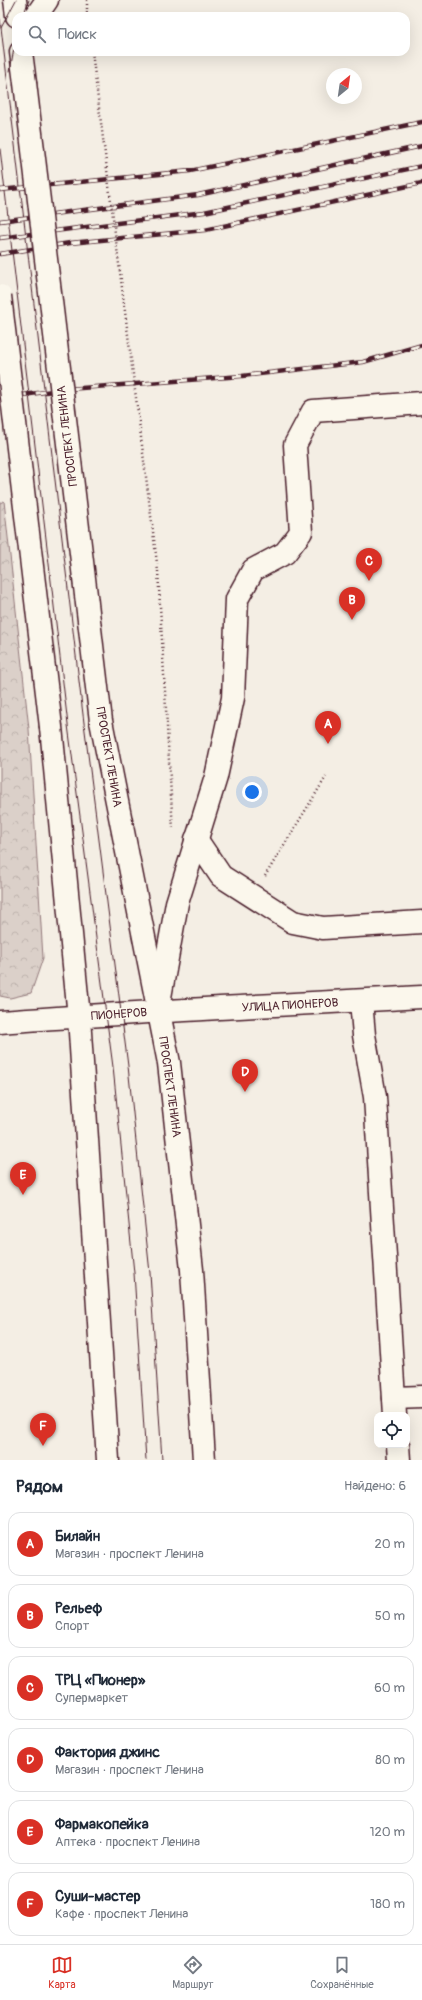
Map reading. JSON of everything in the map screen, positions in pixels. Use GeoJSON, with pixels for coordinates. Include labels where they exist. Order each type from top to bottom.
{"type":"FeatureCollection","features":[{"type":"Feature","properties":{"kind":"main road"},"geometry":{"type":"LineString","coordinates":[[15,0],[16,12]]}},
{"type":"Feature","properties":{"kind":"main road"},"geometry":{"type":"LineString","coordinates":[[39,12],[47,0]]}},
{"type":"Feature","properties":{"kind":"main road","name":"ПРОСПЕКТ ЛЕНИНА"},"geometry":{"type":"LineString","coordinates":[[22,56],[101,721],[169,1063],[192,1270],[204,1460]]}},
{"type":"Feature","properties":{"kind":"main road"},"geometry":{"type":"LineString","coordinates":[[0,296],[51,727],[79,1017],[108,1460]]}},
{"type":"Feature","properties":{"kind":"main road"},"geometry":{"type":"LineString","coordinates":[[158,1011],[177,903],[216,778],[233,698],[237,599],[253,570],[285,553],[301,532],[295,445],[314,411],[422,403]]}},
{"type":"Feature","properties":{"kind":"main road"},"geometry":{"type":"LineString","coordinates":[[196,839],[221,876],[293,922],[323,928],[422,922]]}},
{"type":"Feature","properties":{"kind":"main road","name":"УЛИЦА ПИОНЕРОВ"},"geometry":{"type":"LineString","coordinates":[[158,1011],[247,1008],[422,997]]}},
{"type":"Feature","properties":{"kind":"main road"},"geometry":{"type":"LineString","coordinates":[[362,1001],[364,1035],[375,1097],[395,1407],[422,1397]]}},
{"type":"Feature","properties":{"kind":"main road","name":"ПИОНЕРОВ"},"geometry":{"type":"LineString","coordinates":[[0,1022],[158,1011]]}},
{"type":"Feature","properties":{"kind":"main road"},"geometry":{"type":"LineString","coordinates":[[398,1448],[399,1460]]}},
{"type":"Feature","properties":{"kind":"path"},"geometry":{"type":"LineString","coordinates":[[86,12],[85,4],[87,0]]}},
{"type":"Feature","properties":{"kind":"path"},"geometry":{"type":"LineString","coordinates":[[93,56],[158,571],[173,833]]}},
{"type":"Feature","properties":{"kind":"path"},"geometry":{"type":"LineString","coordinates":[[252,897],[326,778]]}},
{"type":"Feature","properties":{"kind":"green space"},"geometry":{"type":"Polygon","coordinates":[[[4,501],[29,729],[43,958],[31,993],[10,998],[0,996],[0,503],[4,501]]]}},
{"type":"Feature","properties":{"kind":"tram line"},"geometry":{"type":"LineString","coordinates":[[1,28],[16,0]]}},
{"type":"Feature","properties":{"kind":"tram line"},"geometry":{"type":"LineString","coordinates":[[24,12],[29,0]]}},
{"type":"Feature","properties":{"kind":"tram line"},"geometry":{"type":"LineString","coordinates":[[0,19],[84,723],[128,1066],[150,1273],[162,1460]]}},
{"type":"Feature","properties":{"kind":"tram line"},"geometry":{"type":"LineString","coordinates":[[10,71],[13,56]]}},
{"type":"Feature","properties":{"kind":"tram line"},"geometry":{"type":"LineString","coordinates":[[0,149],[68,725],[113,1067],[134,1273],[146,1460]]}},
{"type":"Feature","properties":{"kind":"railway"},"geometry":{"type":"LineString","coordinates":[[0,190],[190,171],[422,122]]}},
{"type":"Feature","properties":{"kind":"railway"},"geometry":{"type":"LineString","coordinates":[[0,221],[198,195],[422,146]]}},
{"type":"Feature","properties":{"kind":"railway"},"geometry":{"type":"LineString","coordinates":[[0,238],[204,212],[422,166]]}},
{"type":"Feature","properties":{"kind":"railway"},"geometry":{"type":"LineString","coordinates":[[0,254],[70,243],[205,230],[422,183]]}},
{"type":"Feature","properties":{"kind":"railway"},"geometry":{"type":"LineString","coordinates":[[0,398],[68,389],[242,376],[363,362],[422,345]]}},
{"type":"Feature","properties":{"kind":"place","name":"ТРЦ «Пионер»"},"geometry":{"type":"Point","coordinates":[369,581]}},
{"type":"Feature","properties":{"kind":"place","name":"Рельеф"},"geometry":{"type":"Point","coordinates":[352,620]}},
{"type":"Feature","properties":{"kind":"place","name":"Билайн"},"geometry":{"type":"Point","coordinates":[328,744]}},
{"type":"Feature","properties":{"kind":"place","name":"Фактория джинс"},"geometry":{"type":"Point","coordinates":[245,1092]}},
{"type":"Feature","properties":{"kind":"place","name":"Фармакопейка"},"geometry":{"type":"Point","coordinates":[23,1195]}},
{"type":"Feature","properties":{"kind":"place","name":"Суши-мастер"},"geometry":{"type":"Point","coordinates":[43,1446]}}]}
